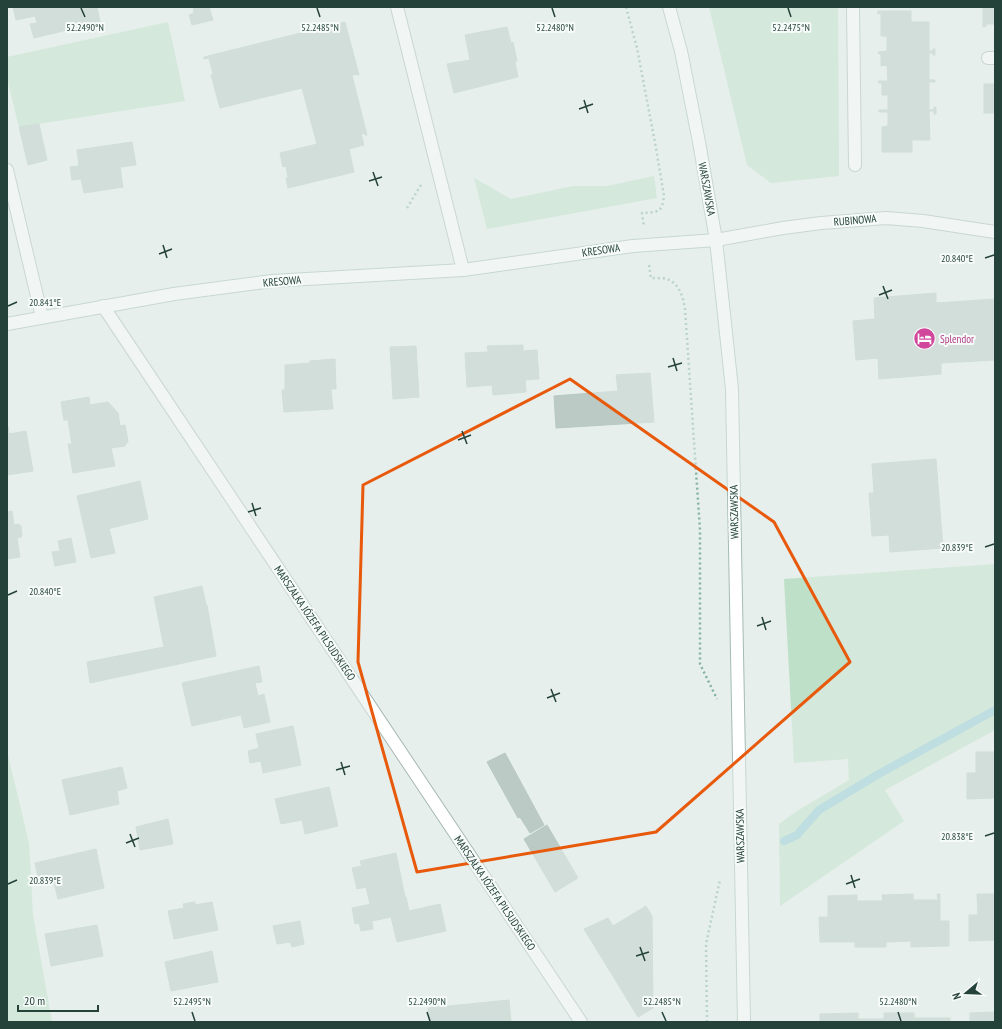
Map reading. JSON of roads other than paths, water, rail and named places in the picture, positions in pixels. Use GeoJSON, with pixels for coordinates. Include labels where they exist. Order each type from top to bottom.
{"type":"FeatureCollection","features":[{"type":"Feature","properties":{"kind":"street"},"geometry":{"type":"LineString","coordinates":[[397,7],[463,270]]}},
{"type":"Feature","properties":{"kind":"street","name":"WARSZAWSKA"},"geometry":{"type":"LineString","coordinates":[[669,7],[681,51],[716,240],[732,389],[744,1022]]}},
{"type":"Feature","properties":{"kind":"street"},"geometry":{"type":"LineString","coordinates":[[853,7],[855,165]]}},
{"type":"Feature","properties":{"kind":"street"},"geometry":{"type":"LineString","coordinates":[[7,170],[42,317]]}},
{"type":"Feature","properties":{"kind":"street","name":"RUBINOWA"},"geometry":{"type":"LineString","coordinates":[[716,240],[821,223],[886,218],[923,221],[995,232]]}},
{"type":"Feature","properties":{"kind":"street","name":"KRESOWA"},"geometry":{"type":"LineString","coordinates":[[103,306],[174,294],[272,281],[463,270],[633,246],[716,240]]}},
{"type":"Feature","properties":{"kind":"street"},"geometry":{"type":"LineString","coordinates":[[7,324],[103,306]]}},
{"type":"Feature","properties":{"kind":"street","name":"MARSZAŁKA JÓZEFA PIŁSUDSKIEGO"},"geometry":{"type":"LineString","coordinates":[[103,306],[581,1022]]}},
{"type":"Feature","properties":{"kind":"waterway"},"geometry":{"type":"LineString","coordinates":[[784,841],[797,835],[819,810],[877,775],[995,710]]}},
{"type":"Feature","properties":{"kind":"place","name":"Splendor"},"geometry":{"type":"Point","coordinates":[925,339]}}]}
